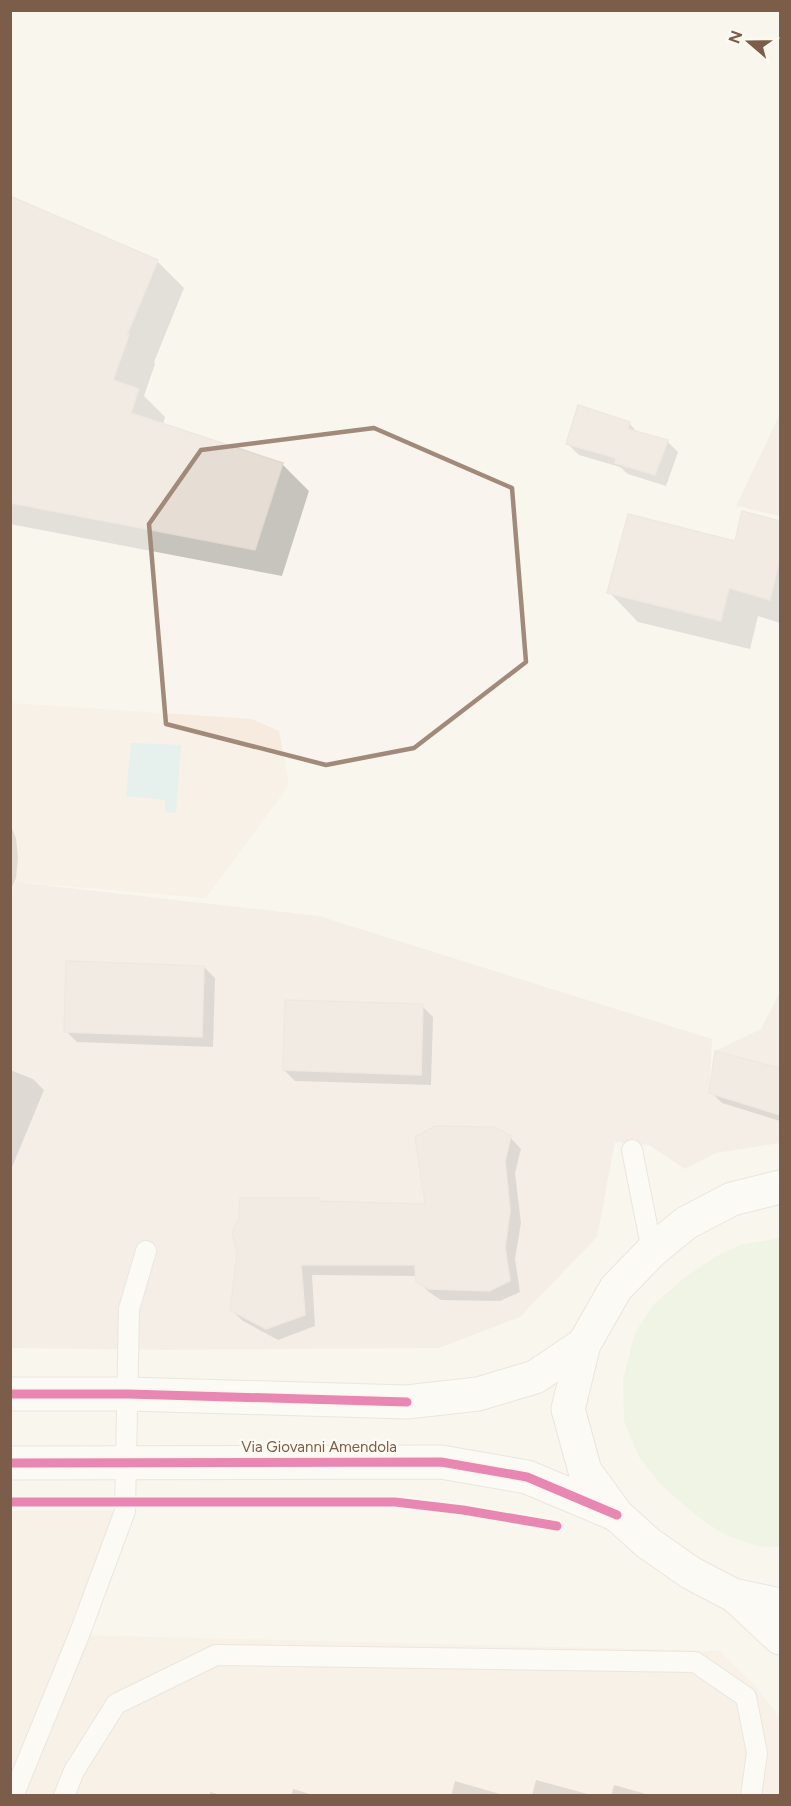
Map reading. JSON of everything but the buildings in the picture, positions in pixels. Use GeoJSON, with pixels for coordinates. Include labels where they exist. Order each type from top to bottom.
{"type":"FeatureCollection","features":[{"type":"Feature","properties":{"kind":"main road","name":"Via Giovanni Amendola"},"geometry":{"type":"LineString","coordinates":[[780,1187],[732,1199],[686,1223],[652,1251],[616,1288],[584,1344],[568,1409],[585,1472],[617,1515],[648,1544],[691,1573],[733,1595],[780,1605]]}},
{"type":"Feature","properties":{"kind":"main road","name":"Via Giovanni Amendola"},"geometry":{"type":"LineString","coordinates":[[10,1394],[128,1394],[407,1402],[478,1394],[535,1377],[584,1344]]}},
{"type":"Feature","properties":{"kind":"main road","name":"Via Giovanni Amendola"},"geometry":{"type":"LineString","coordinates":[[10,1463],[441,1462],[527,1477],[617,1515]]}},
{"type":"Feature","properties":{"kind":"main road"},"geometry":{"type":"LineString","coordinates":[[733,1595],[780,1638]]}},
{"type":"Feature","properties":{"kind":"lane"},"geometry":{"type":"LineString","coordinates":[[632,1150],[652,1251]]}},
{"type":"Feature","properties":{"kind":"lane"},"geometry":{"type":"LineString","coordinates":[[14,1796],[79,1635],[125,1510],[129,1310],[146,1251]]}},
{"type":"Feature","properties":{"kind":"lane"},"geometry":{"type":"LineString","coordinates":[[64,1796],[74,1771],[116,1704],[216,1655],[695,1662],[746,1697],[758,1753],[751,1796]]}},
{"type":"Feature","properties":{"kind":"highlighted area"},"geometry":{"type":"Polygon","coordinates":[[[374,428],[512,488],[526,662],[414,748],[326,765],[166,724],[149,524],[201,450],[374,428]]]}},
{"type":"Feature","properties":{"kind":"shaded area"},"geometry":{"type":"Polygon","coordinates":[[[780,414],[780,516],[736,506],[780,414]]]}},
{"type":"Feature","properties":{"kind":"shaded area"},"geometry":{"type":"Polygon","coordinates":[[[11,703],[252,719],[279,731],[289,785],[206,898],[16,882],[11,896],[11,703]]]}},
{"type":"Feature","properties":{"kind":"shaded area"},"geometry":{"type":"Polygon","coordinates":[[[16,882],[319,916],[712,1039],[710,1081],[715,1051],[761,1029],[780,992],[780,1143],[716,1153],[685,1169],[649,1145],[615,1142],[597,1237],[520,1317],[439,1348],[164,1350],[11,1348],[10,896],[16,882]]]}},
{"type":"Feature","properties":{"kind":"shaded area"},"geometry":{"type":"Polygon","coordinates":[[[11,1511],[125,1511],[80,1635],[720,1651],[756,1687],[780,1717],[780,1795],[12,1795],[11,1511]]]}},
{"type":"Feature","properties":{"kind":"green space"},"geometry":{"type":"Polygon","coordinates":[[[780,1238],[780,1547],[757,1546],[725,1535],[698,1517],[661,1485],[639,1457],[624,1421],[623,1379],[635,1333],[654,1304],[684,1278],[717,1256],[740,1245],[780,1238]]]}},
{"type":"Feature","properties":{"kind":"water"},"geometry":{"type":"Polygon","coordinates":[[[131,743],[181,745],[176,813],[165,812],[165,800],[126,796],[131,743]]]}},
{"type":"Feature","properties":{"kind":"cycle path"},"geometry":{"type":"LineString","coordinates":[[10,1394],[128,1394],[407,1402]]}},
{"type":"Feature","properties":{"kind":"cycle path"},"geometry":{"type":"LineString","coordinates":[[10,1463],[441,1462],[527,1477],[617,1515]]}},
{"type":"Feature","properties":{"kind":"cycle path"},"geometry":{"type":"LineString","coordinates":[[10,1502],[395,1502],[463,1510],[557,1526]]}}]}
